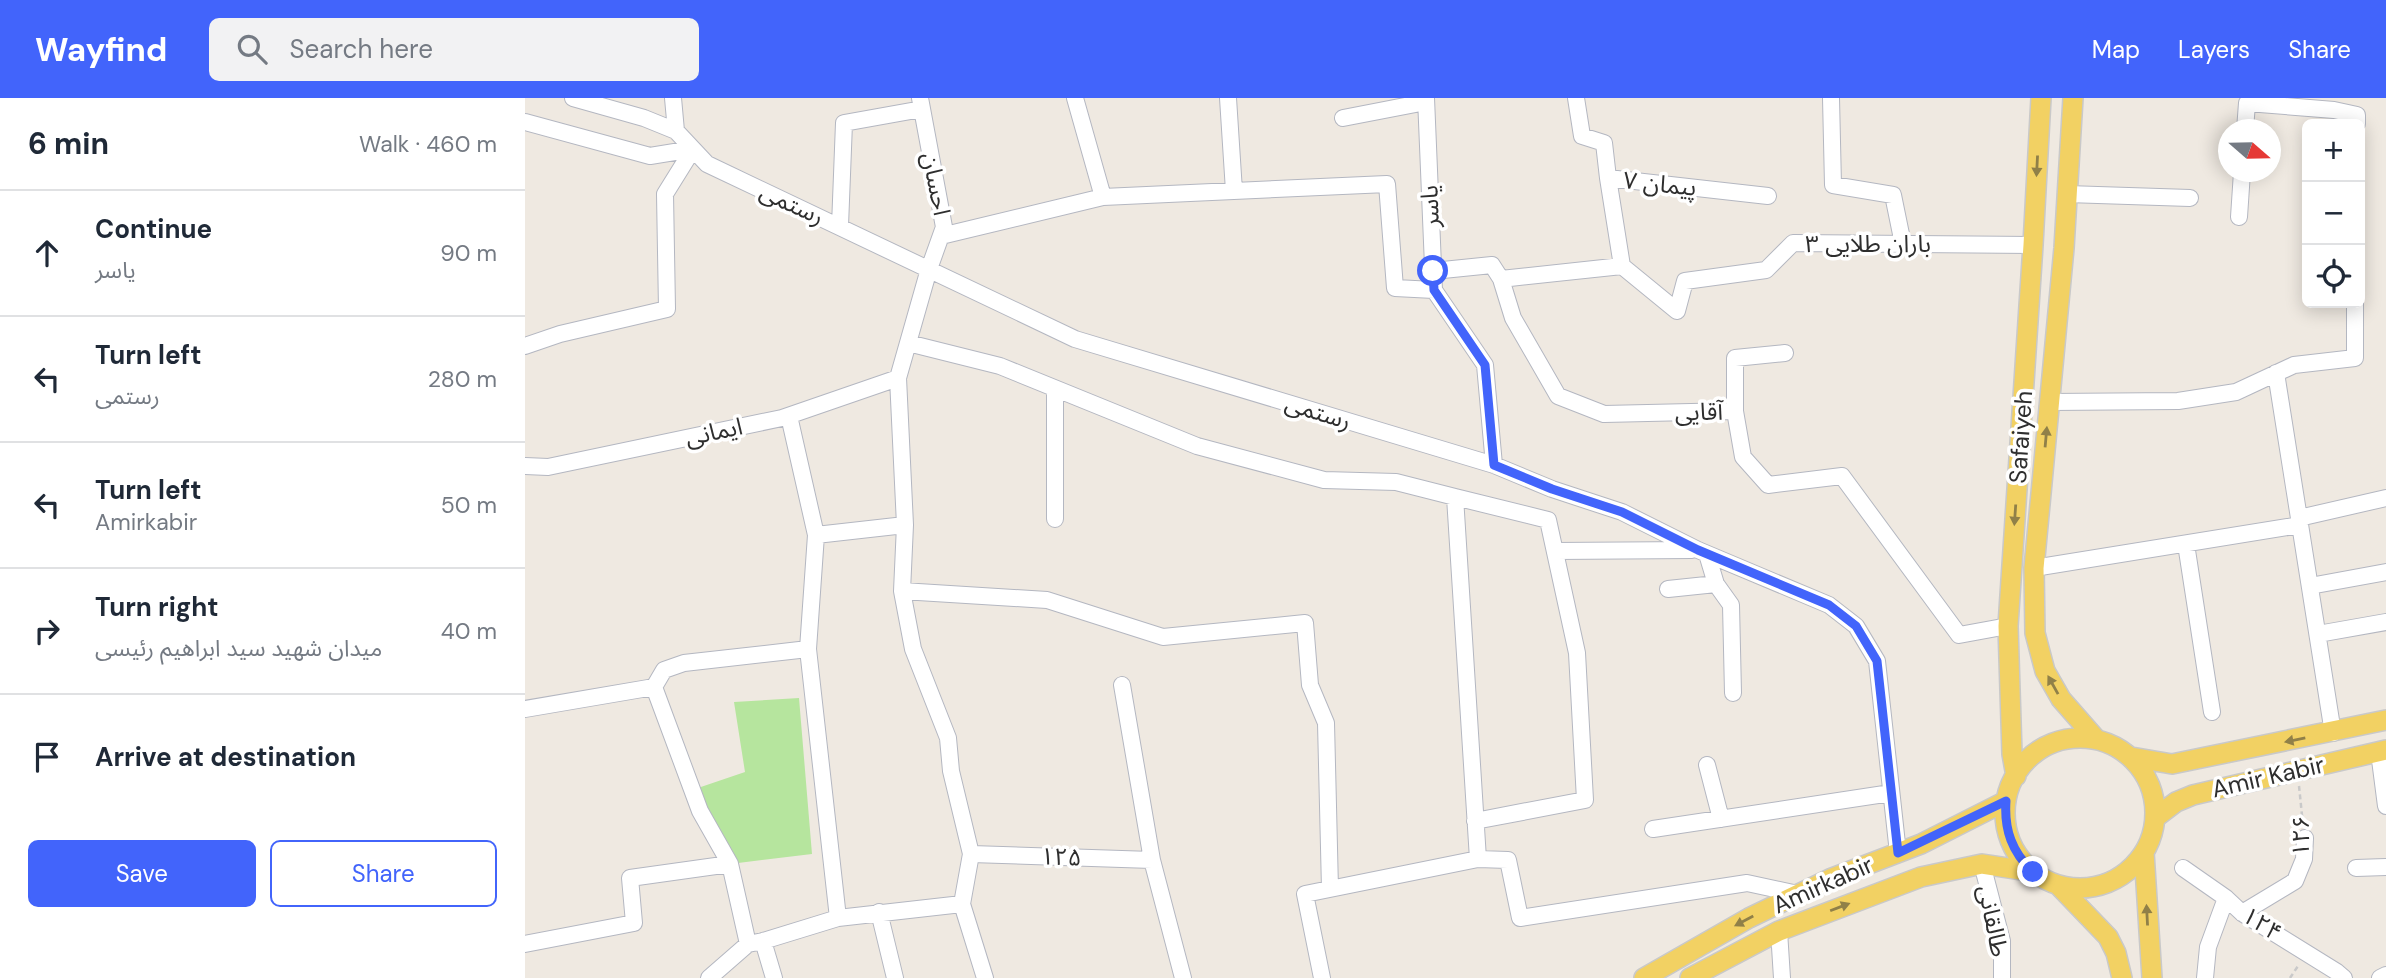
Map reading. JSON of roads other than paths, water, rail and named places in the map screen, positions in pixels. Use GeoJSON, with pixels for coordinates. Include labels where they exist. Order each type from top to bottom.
{"type":"FeatureCollection","features":[{"type":"Feature","properties":{"kind":"main road","name":"Safaiyeh"},"geometry":{"type":"LineString","coordinates":[[2016,776],[2012,754],[2008,626],[2041,98]]}},
{"type":"Feature","properties":{"kind":"main road","name":"Safaiyeh"},"geometry":{"type":"LineString","coordinates":[[2073,98],[2050,402],[2034,568],[2035,633],[2045,671],[2061,699],[2096,738]]}},
{"type":"Feature","properties":{"kind":"main road"},"geometry":{"type":"LineString","coordinates":[[2131,757],[2172,764],[2386,720]]}},
{"type":"Feature","properties":{"kind":"main road"},"geometry":{"type":"LineString","coordinates":[[2033,872],[2016,852],[2010,840],[2005,814],[2006,801],[2022,764],[2043,747],[2069,738],[2096,738],[2120,749],[2131,757],[2148,778],[2155,804],[2153,831],[2144,852],[2130,869],[2109,882],[2083,888],[2057,885]]}},
{"type":"Feature","properties":{"kind":"main road","name":"Amir Kabir"},"geometry":{"type":"LineString","coordinates":[[2155,818],[2176,802],[2193,795],[2382,751]]}},
{"type":"Feature","properties":{"kind":"main road","name":"Amirkabir"},"geometry":{"type":"LineString","coordinates":[[1644,978],[1749,918],[1798,894],[1898,853],[2006,801]]}},
{"type":"Feature","properties":{"kind":"main road"},"geometry":{"type":"LineString","coordinates":[[2144,852],[2152,978]]}},
{"type":"Feature","properties":{"kind":"main road"},"geometry":{"type":"LineString","coordinates":[[1690,978],[1711,972],[1779,931],[1921,877],[1982,864],[2033,872],[2057,885],[2108,937],[2123,978]]}},
{"type":"Feature","properties":{"kind":"street","name":"رستمی"},"geometry":{"type":"LineString","coordinates":[[573,98],[645,118],[676,131],[707,164],[1075,339],[1494,465],[1552,489],[1622,512],[1702,552],[1829,605],[1856,626],[1877,661],[1898,853]]}},
{"type":"Feature","properties":{"kind":"street"},"geometry":{"type":"LineString","coordinates":[[673,98],[676,131]]}},
{"type":"Feature","properties":{"kind":"street"},"geometry":{"type":"LineString","coordinates":[[1075,98],[1103,197]]}},
{"type":"Feature","properties":{"kind":"street"},"geometry":{"type":"LineString","coordinates":[[1228,98],[1234,191]]}},
{"type":"Feature","properties":{"kind":"street","name":"پیمان ۷"},"geometry":{"type":"LineString","coordinates":[[1576,98],[1581,136],[1604,143],[1608,178],[1767,196]]}},
{"type":"Feature","properties":{"kind":"street"},"geometry":{"type":"LineString","coordinates":[[1831,98],[1833,185],[1893,195],[1903,244]]}},
{"type":"Feature","properties":{"kind":"street"},"geometry":{"type":"LineString","coordinates":[[1343,118],[1394,103],[1426,100]]}},
{"type":"Feature","properties":{"kind":"street","name":"یاسر"},"geometry":{"type":"LineString","coordinates":[[1426,100],[1434,290]]}},
{"type":"Feature","properties":{"kind":"street"},"geometry":{"type":"LineString","coordinates":[[841,226],[844,123],[921,103]]}},
{"type":"Feature","properties":{"kind":"street","name":"احسان"},"geometry":{"type":"LineString","coordinates":[[921,103],[944,227],[929,269],[898,378],[905,525],[902,591],[913,649],[948,738],[951,771],[971,854]]}},
{"type":"Feature","properties":{"kind":"street"},"geometry":{"type":"LineString","coordinates":[[2246,119],[2247,103],[2330,104],[2357,115],[2357,119]]}},
{"type":"Feature","properties":{"kind":"street"},"geometry":{"type":"LineString","coordinates":[[525,122],[650,156],[694,149]]}},
{"type":"Feature","properties":{"kind":"street"},"geometry":{"type":"LineString","coordinates":[[525,346],[560,334],[667,309],[665,194],[694,149]]}},
{"type":"Feature","properties":{"kind":"street"},"geometry":{"type":"LineString","coordinates":[[1433,271],[1492,265],[1501,279],[1622,266],[1608,178]]}},
{"type":"Feature","properties":{"kind":"street"},"geometry":{"type":"LineString","coordinates":[[2239,217],[2241,182]]}},
{"type":"Feature","properties":{"kind":"street"},"geometry":{"type":"LineString","coordinates":[[941,236],[1103,197],[1387,184],[1395,288],[1434,290],[1485,365],[1494,465]]}},
{"type":"Feature","properties":{"kind":"street"},"geometry":{"type":"LineString","coordinates":[[2067,194],[2190,198]]}},
{"type":"Feature","properties":{"kind":"street","name":"باران طلایی ۳"},"geometry":{"type":"LineString","coordinates":[[1622,266],[1677,311],[1685,281],[1766,270],[1793,243],[2033,245]]}},
{"type":"Feature","properties":{"kind":"street","name":"آقایی"},"geometry":{"type":"LineString","coordinates":[[1501,279],[1513,318],[1557,396],[1604,414],[1735,411],[1743,457],[1768,485],[1842,476],[1959,635],[2008,626]]}},
{"type":"Feature","properties":{"kind":"street"},"geometry":{"type":"LineString","coordinates":[[2050,402],[2178,401],[2236,392],[2294,365],[2355,358],[2355,308]]}},
{"type":"Feature","properties":{"kind":"street"},"geometry":{"type":"LineString","coordinates":[[908,343],[1000,366],[1210,449],[1324,480],[1396,482],[1548,520],[1577,653],[1585,800],[1475,821]]}},
{"type":"Feature","properties":{"kind":"street"},"geometry":{"type":"LineString","coordinates":[[1735,411],[1735,358],[1785,353]]}},
{"type":"Feature","properties":{"kind":"street"},"geometry":{"type":"LineString","coordinates":[[2276,373],[2333,733]]}},
{"type":"Feature","properties":{"kind":"street","name":"ایمانی"},"geometry":{"type":"LineString","coordinates":[[525,466],[548,467],[789,416],[898,378]]}},
{"type":"Feature","properties":{"kind":"street"},"geometry":{"type":"LineString","coordinates":[[1055,389],[1055,519]]}},
{"type":"Feature","properties":{"kind":"street"},"geometry":{"type":"LineString","coordinates":[[789,416],[815,536],[808,649],[838,918]]}},
{"type":"Feature","properties":{"kind":"street"},"geometry":{"type":"LineString","coordinates":[[1455,497],[1478,859]]}},
{"type":"Feature","properties":{"kind":"street"},"geometry":{"type":"LineString","coordinates":[[2034,568],[2186,544],[2300,521],[2386,498]]}},
{"type":"Feature","properties":{"kind":"street"},"geometry":{"type":"LineString","coordinates":[[815,536],[905,525]]}},
{"type":"Feature","properties":{"kind":"street"},"geometry":{"type":"LineString","coordinates":[[2186,544],[2212,712]]}},
{"type":"Feature","properties":{"kind":"street"},"geometry":{"type":"LineString","coordinates":[[1555,551],[1702,552],[1716,584],[1731,605],[1733,693]]}},
{"type":"Feature","properties":{"kind":"street"},"geometry":{"type":"LineString","coordinates":[[2310,586],[2386,572]]}},
{"type":"Feature","properties":{"kind":"street"},"geometry":{"type":"LineString","coordinates":[[1668,589],[1716,584]]}},
{"type":"Feature","properties":{"kind":"street"},"geometry":{"type":"LineString","coordinates":[[902,591],[1047,600],[1163,637],[1305,623],[1310,685],[1326,723],[1331,889]]}},
{"type":"Feature","properties":{"kind":"street"},"geometry":{"type":"LineString","coordinates":[[2318,634],[2386,622]]}},
{"type":"Feature","properties":{"kind":"street"},"geometry":{"type":"LineString","coordinates":[[525,709],[654,687],[664,670],[684,663],[808,649]]}},
{"type":"Feature","properties":{"kind":"street"},"geometry":{"type":"LineString","coordinates":[[1122,685],[1151,860],[1183,978]]}},
{"type":"Feature","properties":{"kind":"street"},"geometry":{"type":"LineString","coordinates":[[654,687],[700,811],[730,863],[755,943],[774,978]]}},
{"type":"Feature","properties":{"kind":"street"},"geometry":{"type":"LineString","coordinates":[[2382,751],[2386,806]]}},
{"type":"Feature","properties":{"kind":"street"},"geometry":{"type":"LineString","coordinates":[[1707,765],[1721,819]]}},
{"type":"Feature","properties":{"kind":"street"},"geometry":{"type":"LineString","coordinates":[[1653,829],[1891,793]]}},
{"type":"Feature","properties":{"kind":"street","name":"۱۲۶"},"geometry":{"type":"LineString","coordinates":[[2242,913],[2295,881],[2304,859],[2305,838]]}},
{"type":"Feature","properties":{"kind":"street"},"geometry":{"type":"LineString","coordinates":[[971,854],[963,904],[985,978]]}},
{"type":"Feature","properties":{"kind":"street","name":"۱۲۵"},"geometry":{"type":"LineString","coordinates":[[971,854],[1151,860]]}},
{"type":"Feature","properties":{"kind":"street"},"geometry":{"type":"LineString","coordinates":[[1322,978],[1305,894],[1478,859],[1508,860],[1520,918],[1747,883],[1798,894]]}},
{"type":"Feature","properties":{"kind":"street"},"geometry":{"type":"LineString","coordinates":[[525,944],[634,923],[630,878],[730,863]]}},
{"type":"Feature","properties":{"kind":"street","name":"طالقانی"},"geometry":{"type":"LineString","coordinates":[[1982,864],[2002,941],[2002,978]]}},
{"type":"Feature","properties":{"kind":"street","name":"۱۲۴"},"geometry":{"type":"LineString","coordinates":[[2183,867],[2242,913],[2337,971],[2344,978]]}},
{"type":"Feature","properties":{"kind":"street"},"geometry":{"type":"LineString","coordinates":[[2356,868],[2386,867]]}},
{"type":"Feature","properties":{"kind":"street"},"geometry":{"type":"LineString","coordinates":[[2206,977],[2208,947],[2226,898]]}},
{"type":"Feature","properties":{"kind":"street"},"geometry":{"type":"LineString","coordinates":[[709,978],[755,943],[838,918],[963,904]]}},
{"type":"Feature","properties":{"kind":"street"},"geometry":{"type":"LineString","coordinates":[[879,912],[895,978]]}},
{"type":"Feature","properties":{"kind":"street"},"geometry":{"type":"LineString","coordinates":[[1779,931],[1782,978]]}},
{"type":"Feature","properties":{"kind":"street"},"geometry":{"type":"LineString","coordinates":[[2380,978],[2386,975]]}}]}
